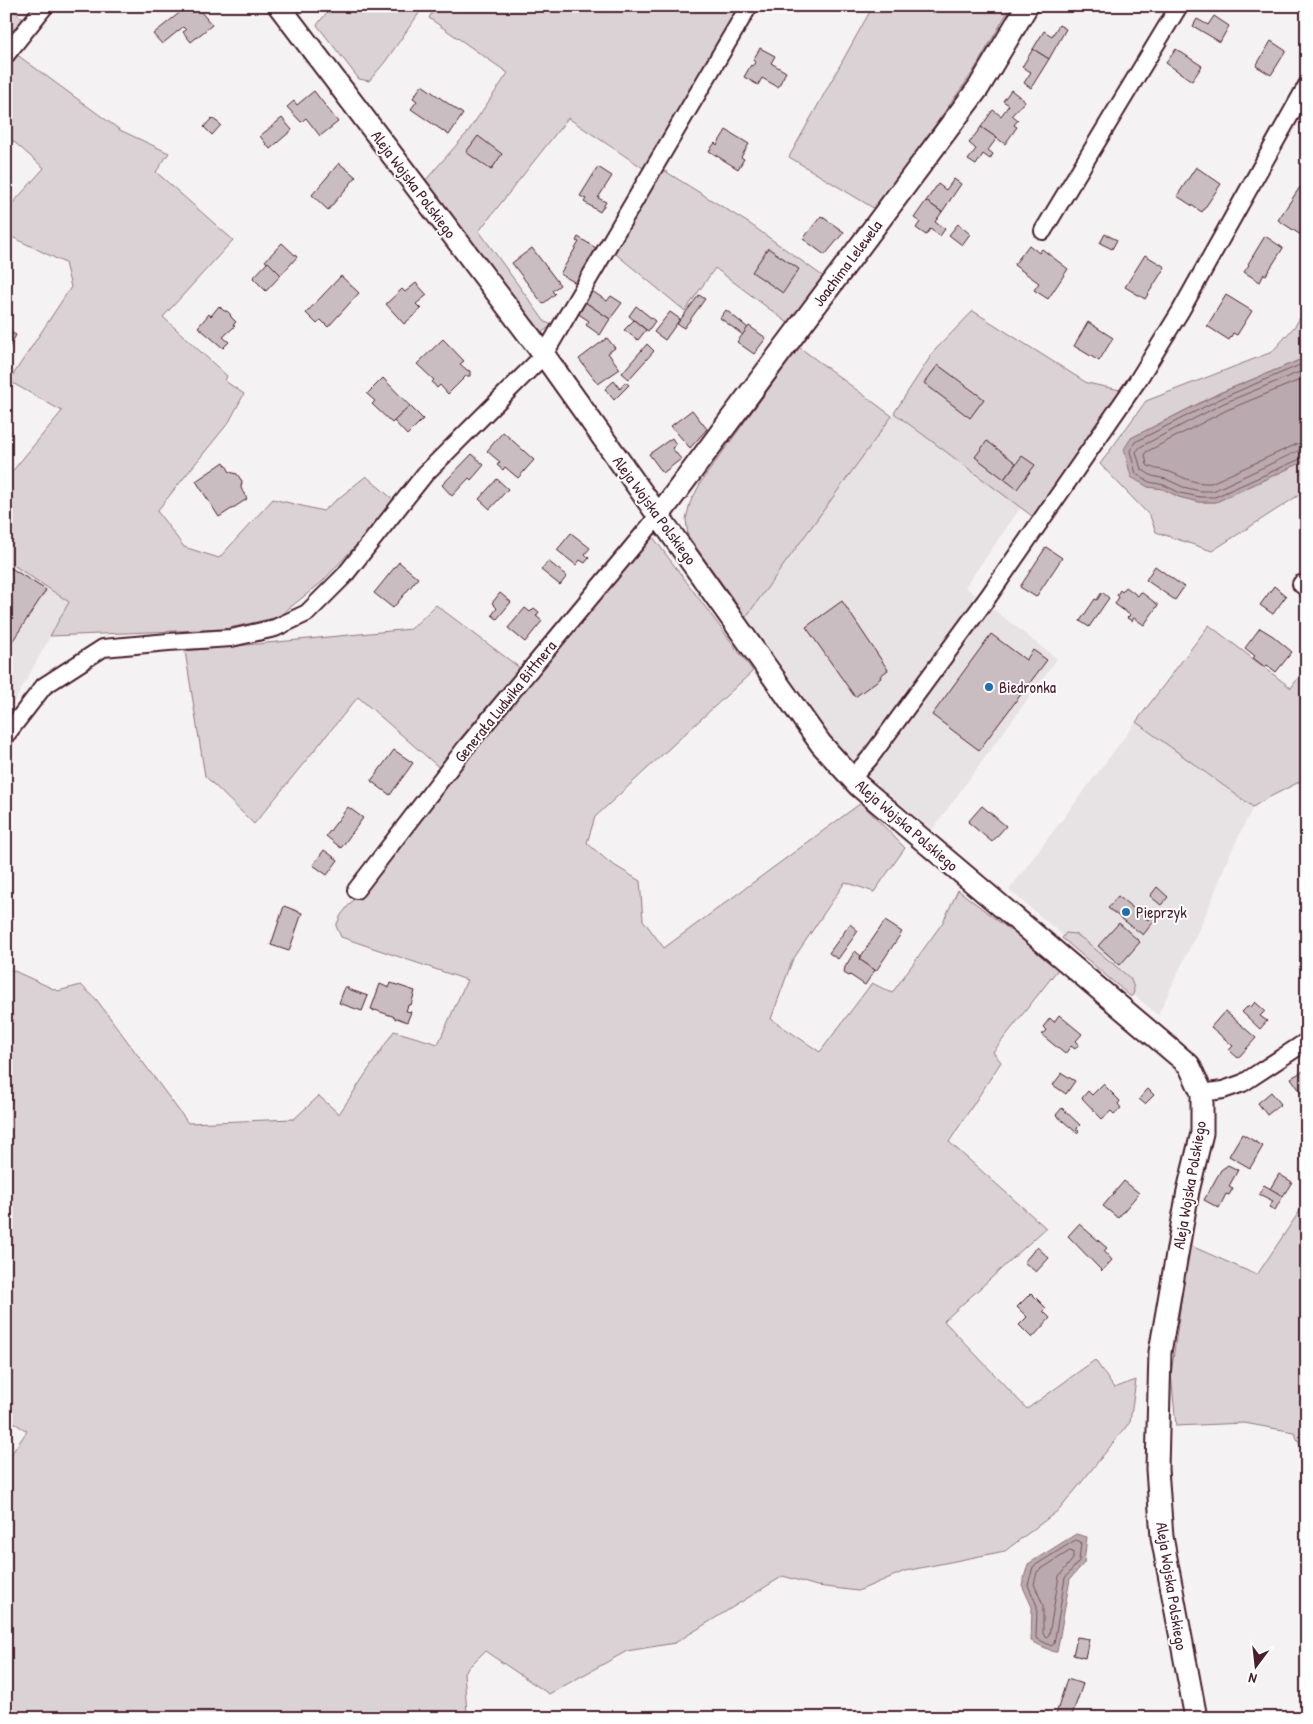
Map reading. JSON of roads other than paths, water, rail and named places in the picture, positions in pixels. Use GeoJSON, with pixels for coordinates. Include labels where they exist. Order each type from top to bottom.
{"type":"FeatureCollection","features":[{"type":"Feature","properties":{"kind":"street"},"geometry":{"type":"LineString","coordinates":[[6,55],[44,6]]}},
{"type":"Feature","properties":{"kind":"street","name":"Aleja Wojska Polskiego"},"geometry":{"type":"LineString","coordinates":[[279,6],[544,355],[821,744],[859,786],[1189,1065],[1202,1093],[1202,1133],[1188,1191],[1160,1352],[1157,1469],[1162,1537],[1196,1718]]}},
{"type":"Feature","properties":{"kind":"street"},"geometry":{"type":"LineString","coordinates":[[6,735],[44,686],[102,648],[231,638],[275,628],[307,613],[344,576],[425,474],[544,355],[749,6]]}},
{"type":"Feature","properties":{"kind":"street","name":"Joachima Lelewela"},"geometry":{"type":"LineString","coordinates":[[659,514],[979,88],[1027,6]]}},
{"type":"Feature","properties":{"kind":"street"},"geometry":{"type":"LineString","coordinates":[[1043,231],[1179,6]]}},
{"type":"Feature","properties":{"kind":"street"},"geometry":{"type":"LineString","coordinates":[[852,778],[869,760],[988,597],[1138,380],[1180,312],[1307,85]]}},
{"type":"Feature","properties":{"kind":"street","name":"Generała Ludwika Bittnera"},"geometry":{"type":"LineString","coordinates":[[356,890],[466,747],[659,514]]}},
{"type":"Feature","properties":{"kind":"street"},"geometry":{"type":"LineString","coordinates":[[1202,1093],[1223,1090],[1243,1083],[1307,1041]]}},
{"type":"Feature","properties":{"kind":"water"},"geometry":{"type":"Polygon","coordinates":[[[1307,357],[1307,460],[1216,502],[1199,502],[1179,497],[1163,489],[1148,487],[1131,477],[1124,449],[1131,438],[1220,393],[1307,357]]]}},
{"type":"Feature","properties":{"kind":"water"},"geometry":{"type":"Polygon","coordinates":[[[1076,1534],[1087,1537],[1084,1563],[1070,1579],[1057,1652],[1054,1652],[1031,1641],[1032,1607],[1022,1585],[1028,1564],[1076,1534]]]}},
{"type":"Feature","properties":{"kind":"place","name":"Biedronka"},"geometry":{"type":"Point","coordinates":[989,687]}},
{"type":"Feature","properties":{"kind":"place","name":"Pieprzyk"},"geometry":{"type":"Point","coordinates":[1126,912]}}]}
